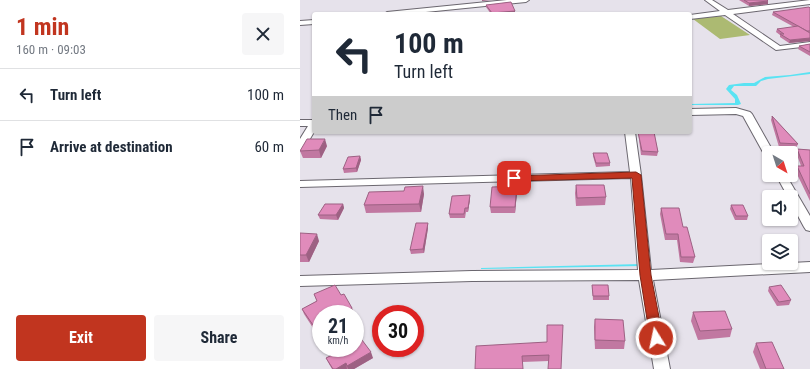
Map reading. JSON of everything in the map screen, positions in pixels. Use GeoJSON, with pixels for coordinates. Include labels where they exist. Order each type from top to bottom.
{"type":"FeatureCollection","features":[{"type":"Feature","properties":{"kind":"street"},"geometry":{"type":"LineString","coordinates":[[405,12],[526,0]]}},
{"type":"Feature","properties":{"kind":"street"},"geometry":{"type":"LineString","coordinates":[[708,0],[779,48],[810,44]]}},
{"type":"Feature","properties":{"kind":"street"},"geometry":{"type":"LineString","coordinates":[[692,17],[810,2]]}},
{"type":"Feature","properties":{"kind":"street"},"geometry":{"type":"LineString","coordinates":[[300,23],[312,22]]}},
{"type":"Feature","properties":{"kind":"street"},"geometry":{"type":"LineString","coordinates":[[692,112],[736,111],[746,114],[764,146]]}},
{"type":"Feature","properties":{"kind":"street"},"geometry":{"type":"LineString","coordinates":[[300,122],[312,123]]}},
{"type":"Feature","properties":{"kind":"street"},"geometry":{"type":"LineString","coordinates":[[300,147],[312,126]]}},
{"type":"Feature","properties":{"kind":"street"},"geometry":{"type":"LineString","coordinates":[[630,134],[636,175],[645,275],[662,369]]}},
{"type":"Feature","properties":{"kind":"street"},"geometry":{"type":"LineString","coordinates":[[300,184],[636,175]]}},
{"type":"Feature","properties":{"kind":"street"},"geometry":{"type":"LineString","coordinates":[[785,182],[810,227]]}},
{"type":"Feature","properties":{"kind":"street"},"geometry":{"type":"LineString","coordinates":[[300,281],[472,276],[645,275],[810,267]]}},
{"type":"Feature","properties":{"kind":"green space"},"geometry":{"type":"Polygon","coordinates":[[[721,16],[750,35],[720,39],[693,19],[721,16]]]}},
{"type":"Feature","properties":{"kind":"water"},"geometry":{"type":"Polygon","coordinates":[[[810,72],[810,74],[768,79],[761,81],[756,86],[734,86],[731,90],[737,95],[741,104],[738,105],[692,105],[735,103],[735,99],[726,89],[729,85],[754,83],[765,77],[810,72]]]}},
{"type":"Feature","properties":{"kind":"water"},"geometry":{"type":"Polygon","coordinates":[[[642,264],[641,266],[481,269],[481,268],[642,264]]]}},
{"type":"Feature","properties":{"kind":"building"},"geometry":{"type":"Polygon","coordinates":[[[744,0],[767,0],[768,1],[749,3],[744,0]]]}},
{"type":"Feature","properties":{"kind":"building"},"geometry":{"type":"Polygon","coordinates":[[[511,2],[515,11],[491,12],[486,5],[511,2]]]}},
{"type":"Feature","properties":{"kind":"building"},"geometry":{"type":"Polygon","coordinates":[[[809,7],[810,31],[807,31],[773,12],[809,7]]]}},
{"type":"Feature","properties":{"kind":"building"},"geometry":{"type":"Polygon","coordinates":[[[798,26],[810,33],[810,38],[790,40],[780,34],[784,34],[777,29],[798,26]]]}},
{"type":"Feature","properties":{"kind":"building"},"geometry":{"type":"Polygon","coordinates":[[[810,44],[810,52],[799,46],[810,44]]]}},
{"type":"Feature","properties":{"kind":"building"},"geometry":{"type":"Polygon","coordinates":[[[772,116],[798,144],[780,143],[772,116]]]}},
{"type":"Feature","properties":{"kind":"building"},"geometry":{"type":"Polygon","coordinates":[[[638,134],[654,134],[658,152],[642,151],[638,134]]]}},
{"type":"Feature","properties":{"kind":"building"},"geometry":{"type":"Polygon","coordinates":[[[307,139],[325,139],[319,150],[300,151],[307,139]]]}},
{"type":"Feature","properties":{"kind":"building"},"geometry":{"type":"Polygon","coordinates":[[[798,149],[810,150],[810,194],[798,168],[798,166],[804,166],[798,149]]]}},
{"type":"Feature","properties":{"kind":"building"},"geometry":{"type":"Polygon","coordinates":[[[593,153],[607,153],[610,163],[596,163],[593,153]]]}},
{"type":"Feature","properties":{"kind":"building"},"geometry":{"type":"Polygon","coordinates":[[[360,156],[356,168],[343,169],[348,157],[360,156]]]}},
{"type":"Feature","properties":{"kind":"building"},"geometry":{"type":"Polygon","coordinates":[[[576,185],[604,185],[606,197],[577,198],[576,185]]]}},
{"type":"Feature","properties":{"kind":"building"},"geometry":{"type":"Polygon","coordinates":[[[423,186],[419,204],[364,205],[369,192],[404,191],[405,187],[423,186]]]}},
{"type":"Feature","properties":{"kind":"building"},"geometry":{"type":"Polygon","coordinates":[[[517,186],[515,207],[490,207],[492,187],[517,186]]]}},
{"type":"Feature","properties":{"kind":"building"},"geometry":{"type":"Polygon","coordinates":[[[470,195],[468,208],[465,208],[464,214],[449,214],[452,196],[470,195]]]}},
{"type":"Feature","properties":{"kind":"building"},"geometry":{"type":"Polygon","coordinates":[[[325,204],[343,204],[336,215],[318,215],[325,204]]]}},
{"type":"Feature","properties":{"kind":"building"},"geometry":{"type":"Polygon","coordinates":[[[731,205],[743,205],[748,216],[736,216],[731,205]]]}},
{"type":"Feature","properties":{"kind":"building"},"geometry":{"type":"Polygon","coordinates":[[[661,208],[679,208],[683,227],[687,227],[695,257],[681,257],[678,234],[666,234],[661,208]]]}},
{"type":"Feature","properties":{"kind":"building"},"geometry":{"type":"Polygon","coordinates":[[[416,223],[428,223],[423,249],[410,250],[416,223]]]}},
{"type":"Feature","properties":{"kind":"building"},"geometry":{"type":"Polygon","coordinates":[[[300,233],[317,234],[306,255],[300,255],[300,233]]]}},
{"type":"Feature","properties":{"kind":"building"},"geometry":{"type":"Polygon","coordinates":[[[335,285],[341,295],[344,294],[350,305],[312,305],[312,324],[302,309],[317,301],[314,294],[335,285]]]}},
{"type":"Feature","properties":{"kind":"building"},"geometry":{"type":"Polygon","coordinates":[[[592,285],[608,285],[609,296],[593,296],[592,285]]]}},
{"type":"Feature","properties":{"kind":"building"},"geometry":{"type":"Polygon","coordinates":[[[781,285],[791,300],[779,302],[769,287],[781,285]]]}},
{"type":"Feature","properties":{"kind":"building"},"geometry":{"type":"Polygon","coordinates":[[[725,311],[732,329],[700,331],[693,312],[725,311]]]}},
{"type":"Feature","properties":{"kind":"building"},"geometry":{"type":"Polygon","coordinates":[[[595,319],[623,320],[625,341],[595,340],[595,319]]]}},
{"type":"Feature","properties":{"kind":"building"},"geometry":{"type":"Polygon","coordinates":[[[547,325],[563,325],[561,369],[548,369],[549,355],[522,356],[523,369],[475,369],[476,346],[547,342],[547,325]]]}},
{"type":"Feature","properties":{"kind":"building"},"geometry":{"type":"Polygon","coordinates":[[[772,342],[784,369],[766,369],[756,343],[772,342]]]}},
{"type":"Feature","properties":{"kind":"building"},"geometry":{"type":"Polygon","coordinates":[[[364,343],[371,352],[364,356],[364,343]]]}},
{"type":"Feature","properties":{"kind":"building"},"geometry":{"type":"Polygon","coordinates":[[[362,357],[347,366],[346,363],[336,369],[333,369],[326,358],[362,357]]]}},
{"type":"Feature","properties":{"kind":"route"},"geometry":{"type":"LineString","coordinates":[[514,178],[636,175],[645,275],[656,338]]}}]}
